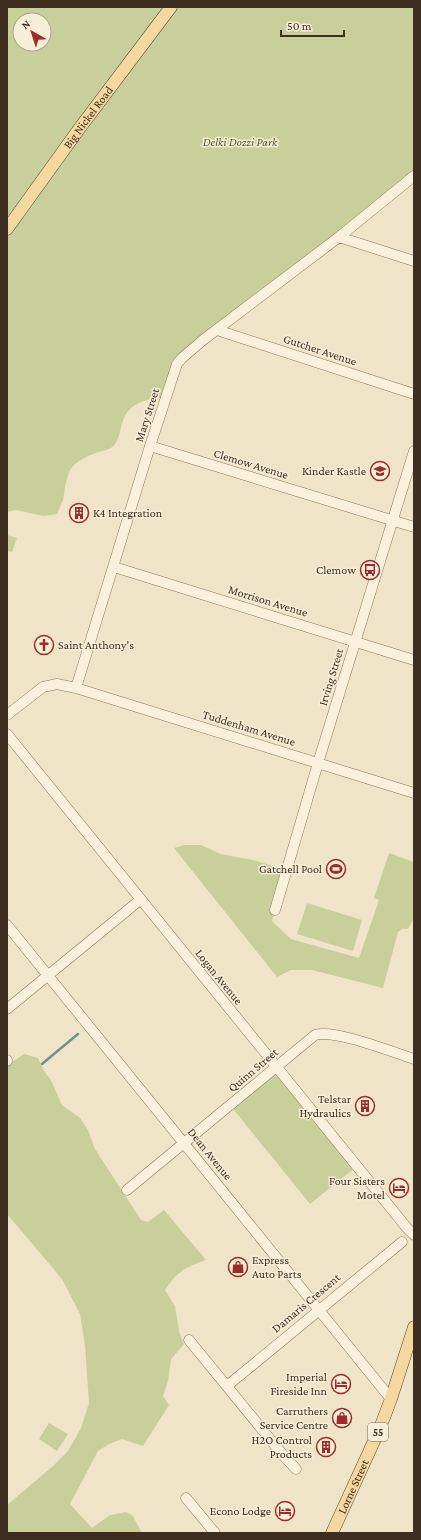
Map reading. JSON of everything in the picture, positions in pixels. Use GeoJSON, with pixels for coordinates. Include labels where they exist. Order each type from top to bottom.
{"type":"FeatureCollection","features":[{"type":"Feature","properties":{"kind":"main road","name":"Big Nickel Road"},"geometry":{"type":"LineString","coordinates":[[7,229],[79,129],[172,7]]}},
{"type":"Feature","properties":{"kind":"main road","name":"Lorne Street"},"geometry":{"type":"LineString","coordinates":[[332,1533],[380,1428],[414,1327]]}},
{"type":"Feature","properties":{"kind":"street","name":"Mary Street"},"geometry":{"type":"LineString","coordinates":[[76,688],[150,446],[178,364],[182,358],[217,330],[414,176]]}},
{"type":"Feature","properties":{"kind":"street"},"geometry":{"type":"LineString","coordinates":[[339,236],[414,261]]}},
{"type":"Feature","properties":{"kind":"street","name":"Gutcher Avenue"},"geometry":{"type":"LineString","coordinates":[[217,330],[414,394]]}},
{"type":"Feature","properties":{"kind":"street","name":"Clemow Avenue"},"geometry":{"type":"LineString","coordinates":[[150,446],[414,527]]}},
{"type":"Feature","properties":{"kind":"street","name":"Irving Street"},"geometry":{"type":"LineString","coordinates":[[274,910],[414,451]]}},
{"type":"Feature","properties":{"kind":"street","name":"Morrison Avenue"},"geometry":{"type":"LineString","coordinates":[[114,567],[414,660]]}},
{"type":"Feature","properties":{"kind":"street"},"geometry":{"type":"LineString","coordinates":[[7,715],[43,687],[57,684],[76,688]]}},
{"type":"Feature","properties":{"kind":"street","name":"Tuddenham Avenue"},"geometry":{"type":"LineString","coordinates":[[76,688],[414,793]]}},
{"type":"Feature","properties":{"kind":"street","name":"Logan Avenue"},"geometry":{"type":"LineString","coordinates":[[7,734],[406,1228],[414,1234]]}},
{"type":"Feature","properties":{"kind":"street"},"geometry":{"type":"LineString","coordinates":[[7,1009],[140,900]]}},
{"type":"Feature","properties":{"kind":"street","name":"Dean Avenue"},"geometry":{"type":"LineString","coordinates":[[7,926],[185,1143],[391,1399]]}},
{"type":"Feature","properties":{"kind":"street","name":"Quinn Street"},"geometry":{"type":"LineString","coordinates":[[128,1190],[315,1036],[322,1033],[339,1036],[414,1059]]}},
{"type":"Feature","properties":{"kind":"street","name":"Damaris Crescent"},"geometry":{"type":"LineString","coordinates":[[227,1386],[402,1242]]}},
{"type":"Feature","properties":{"kind":"street"},"geometry":{"type":"LineString","coordinates":[[190,1340],[296,1469]]}},
{"type":"Feature","properties":{"kind":"street"},"geometry":{"type":"LineString","coordinates":[[186,1498],[215,1533]]}},
{"type":"Feature","properties":{"kind":"green space","name":"Delki Dozzi Park"},"geometry":{"type":"Polygon","coordinates":[[[7,7],[414,7],[414,176],[181,358],[166,397],[147,400],[136,404],[127,412],[117,441],[113,446],[85,458],[71,468],[66,481],[63,500],[57,514],[44,516],[16,510],[7,512],[7,7]]]}},
{"type":"Feature","properties":{"kind":"green space"},"geometry":{"type":"Polygon","coordinates":[[[7,535],[17,538],[12,552],[7,551],[7,535]]]}},
{"type":"Feature","properties":{"kind":"green space"},"geometry":{"type":"Polygon","coordinates":[[[184,845],[201,845],[221,854],[253,860],[287,870],[272,921],[291,939],[359,958],[379,900],[374,898],[389,853],[414,862],[414,918],[408,929],[402,929],[398,932],[383,988],[312,970],[291,970],[277,977],[174,848],[184,845]]]}},
{"type":"Feature","properties":{"kind":"green space"},"geometry":{"type":"Polygon","coordinates":[[[307,903],[362,920],[353,951],[297,934],[307,903]]]}},
{"type":"Feature","properties":{"kind":"green space"},"geometry":{"type":"Polygon","coordinates":[[[24,1054],[38,1058],[44,1071],[51,1080],[62,1105],[80,1118],[88,1130],[95,1149],[141,1220],[148,1222],[164,1210],[206,1260],[192,1265],[182,1271],[174,1278],[165,1290],[175,1306],[179,1331],[184,1344],[171,1359],[168,1381],[163,1396],[169,1405],[143,1446],[122,1439],[109,1444],[98,1451],[70,1504],[92,1528],[110,1515],[126,1512],[133,1516],[142,1533],[7,1533],[7,1505],[53,1466],[68,1451],[81,1428],[89,1403],[85,1346],[80,1314],[62,1279],[7,1214],[7,1068],[12,1062],[24,1054]]]}},
{"type":"Feature","properties":{"kind":"green space"},"geometry":{"type":"Polygon","coordinates":[[[274,1068],[356,1167],[310,1204],[230,1105],[274,1068]]]}},
{"type":"Feature","properties":{"kind":"green space"},"geometry":{"type":"Polygon","coordinates":[[[49,1423],[68,1434],[57,1451],[39,1439],[49,1423]]]}},
{"type":"Feature","properties":{"kind":"waterway"},"geometry":{"type":"LineString","coordinates":[[42,1064],[78,1034]]}},
{"type":"Feature","properties":{"kind":"place","name":"Kinder Kastle"},"geometry":{"type":"Point","coordinates":[380,471]}},
{"type":"Feature","properties":{"kind":"place","name":"K4 Integration"},"geometry":{"type":"Point","coordinates":[79,513]}},
{"type":"Feature","properties":{"kind":"place","name":"Clemow"},"geometry":{"type":"Point","coordinates":[370,570]}},
{"type":"Feature","properties":{"kind":"place","name":"Saint Anthony's"},"geometry":{"type":"Point","coordinates":[44,645]}},
{"type":"Feature","properties":{"kind":"place","name":"Gatchell Pool"},"geometry":{"type":"Point","coordinates":[336,869]}},
{"type":"Feature","properties":{"kind":"place","name":"Telstar Hydraulics"},"geometry":{"type":"Point","coordinates":[365,1106]}},
{"type":"Feature","properties":{"kind":"place","name":"Four Sisters Motel"},"geometry":{"type":"Point","coordinates":[399,1188]}},
{"type":"Feature","properties":{"kind":"place","name":"Express Auto Parts"},"geometry":{"type":"Point","coordinates":[238,1267]}},
{"type":"Feature","properties":{"kind":"place","name":"Imperial Fireside Inn"},"geometry":{"type":"Point","coordinates":[341,1384]}},
{"type":"Feature","properties":{"kind":"place","name":"Carruthers Service Centre"},"geometry":{"type":"Point","coordinates":[342,1418]}},
{"type":"Feature","properties":{"kind":"place","name":"H2O Control Products"},"geometry":{"type":"Point","coordinates":[326,1447]}},
{"type":"Feature","properties":{"kind":"place","name":"Econo Lodge"},"geometry":{"type":"Point","coordinates":[285,1511]}}]}
